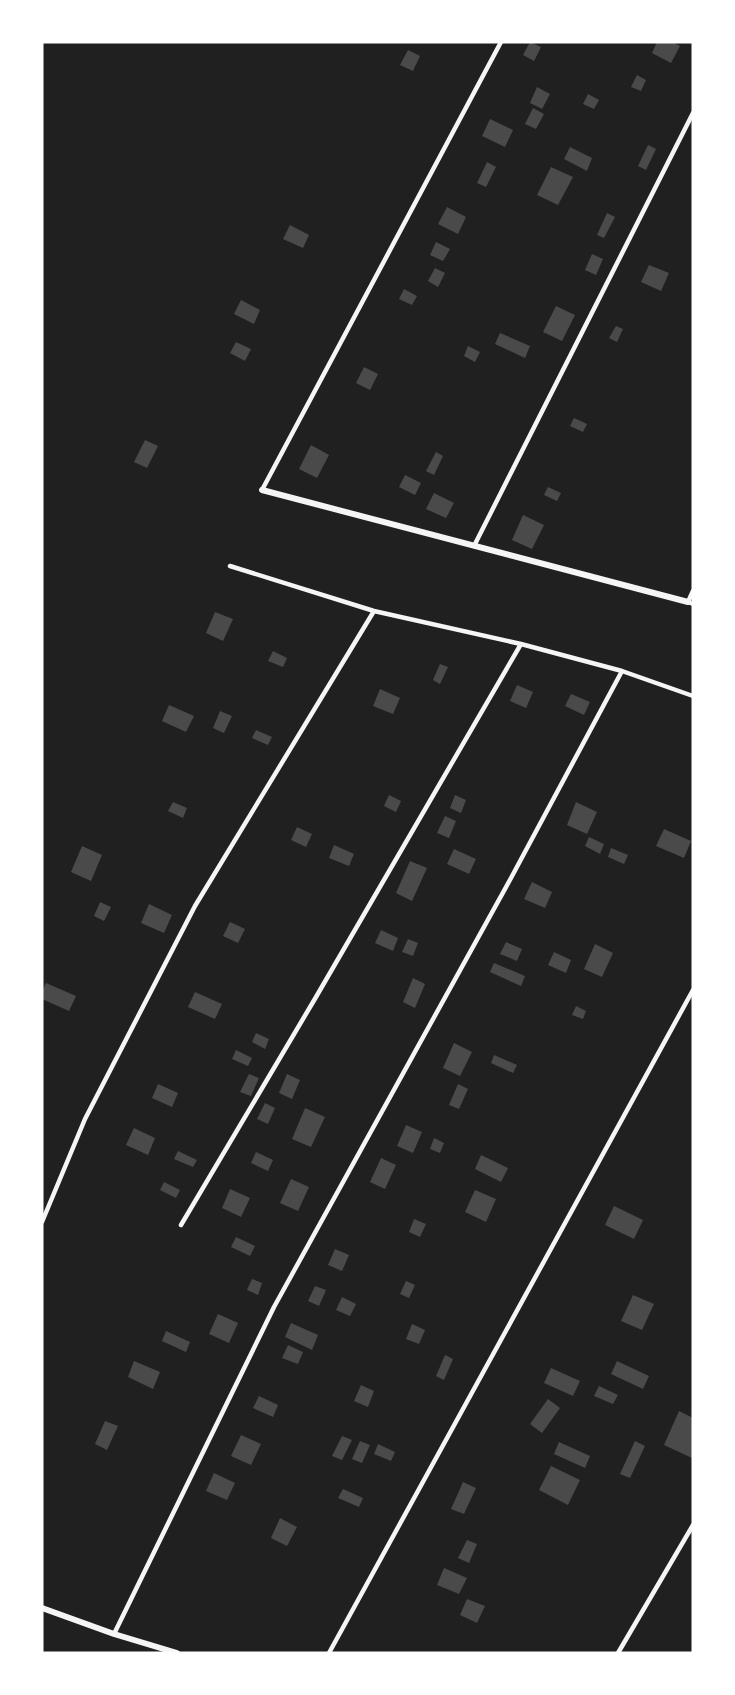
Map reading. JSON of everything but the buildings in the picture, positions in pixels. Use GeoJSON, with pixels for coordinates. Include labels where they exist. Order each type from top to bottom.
{"type":"FeatureCollection","features":[{"type":"Feature","properties":{"kind":"street"},"geometry":{"type":"LineString","coordinates":[[262,490],[691,603]]}},
{"type":"Feature","properties":{"kind":"street"},"geometry":{"type":"LineString","coordinates":[[42,1608],[114,1634],[177,1653]]}},
{"type":"Feature","properties":{"kind":"lane"},"geometry":{"type":"LineString","coordinates":[[262,490],[501,42]]}},
{"type":"Feature","properties":{"kind":"lane"},"geometry":{"type":"LineString","coordinates":[[474,546],[693,113]]}},
{"type":"Feature","properties":{"kind":"lane"},"geometry":{"type":"LineString","coordinates":[[230,566],[374,611],[521,644],[622,671],[693,696]]}},
{"type":"Feature","properties":{"kind":"lane"},"geometry":{"type":"LineString","coordinates":[[691,603],[693,591]]}},
{"type":"Feature","properties":{"kind":"lane"},"geometry":{"type":"LineString","coordinates":[[42,1222],[85,1119],[195,906],[374,611]]}},
{"type":"Feature","properties":{"kind":"lane"},"geometry":{"type":"LineString","coordinates":[[181,1226],[521,644]]}},
{"type":"Feature","properties":{"kind":"lane"},"geometry":{"type":"LineString","coordinates":[[114,1634],[274,1307],[506,888],[622,671]]}},
{"type":"Feature","properties":{"kind":"lane"},"geometry":{"type":"LineString","coordinates":[[329,1653],[693,990]]}},
{"type":"Feature","properties":{"kind":"lane"},"geometry":{"type":"LineString","coordinates":[[618,1653],[693,1525]]}},
{"type":"Feature","properties":{"kind":"shaded area"},"geometry":{"type":"Polygon","coordinates":[[[42,42],[693,42],[693,1653],[42,1653],[42,42]]]}}]}
